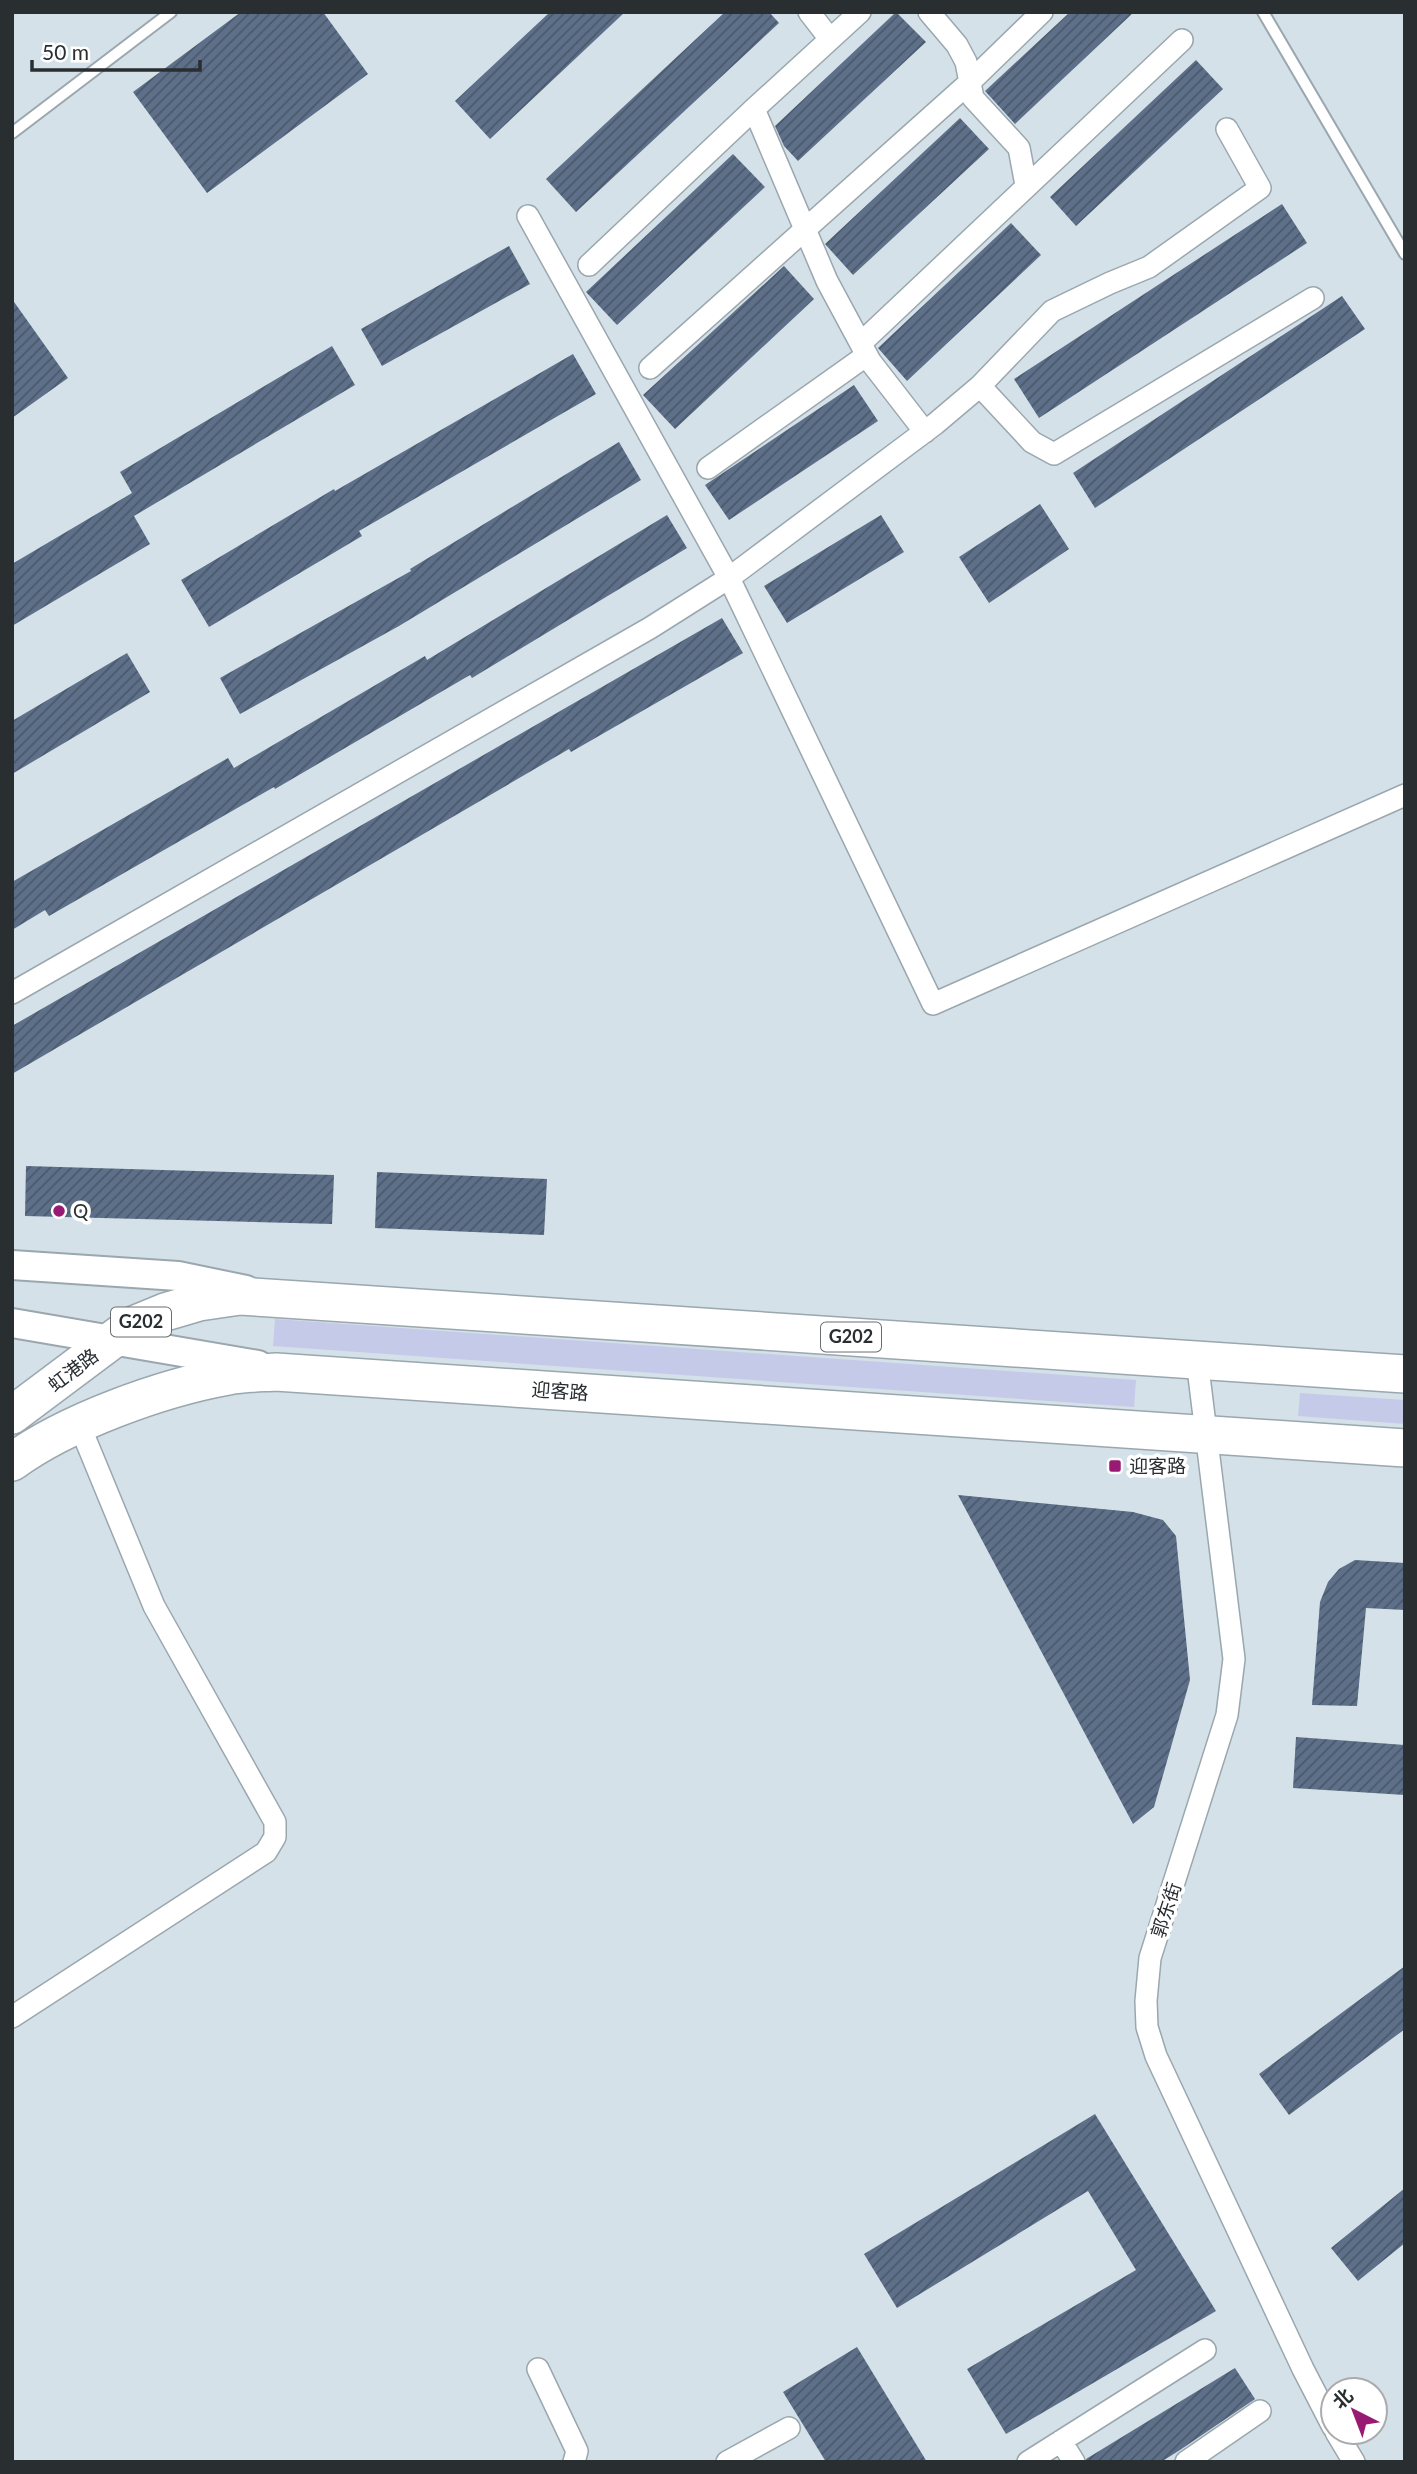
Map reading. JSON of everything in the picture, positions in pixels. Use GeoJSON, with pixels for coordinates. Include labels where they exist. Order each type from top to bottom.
{"type":"FeatureCollection","features":[{"type":"Feature","properties":{"kind":"highway","name":"虹港路"},"geometry":{"type":"LineString","coordinates":[[12,1415],[131,1326],[165,1312],[199,1302],[240,1296],[297,1300]]}},
{"type":"Feature","properties":{"kind":"highway","name":"G202"},"geometry":{"type":"LineString","coordinates":[[297,1300],[1405,1374]]}},
{"type":"Feature","properties":{"kind":"highway"},"geometry":{"type":"LineString","coordinates":[[12,1462],[79,1424],[185,1386],[229,1376],[276,1372],[312,1374]]}},
{"type":"Feature","properties":{"kind":"highway","name":"迎客路"},"geometry":{"type":"LineString","coordinates":[[312,1374],[1405,1448]]}},
{"type":"Feature","properties":{"kind":"main road"},"geometry":{"type":"LineString","coordinates":[[12,1265],[178,1276],[297,1300]]}},
{"type":"Feature","properties":{"kind":"main road","name":"迎客路"},"geometry":{"type":"LineString","coordinates":[[12,1323],[312,1374]]}},
{"type":"Feature","properties":{"kind":"street"},"geometry":{"type":"LineString","coordinates":[[808,12],[830,39]]}},
{"type":"Feature","properties":{"kind":"street"},"geometry":{"type":"LineString","coordinates":[[589,265],[754,108],[860,12]]}},
{"type":"Feature","properties":{"kind":"street"},"geometry":{"type":"LineString","coordinates":[[929,12],[957,45],[966,62],[973,98],[1020,148],[1026,185]]}},
{"type":"Feature","properties":{"kind":"street"},"geometry":{"type":"LineString","coordinates":[[650,368],[970,82],[1042,12]]}},
{"type":"Feature","properties":{"kind":"street"},"geometry":{"type":"LineString","coordinates":[[708,468],[864,349],[1026,185],[1182,40]]}},
{"type":"Feature","properties":{"kind":"street"},"geometry":{"type":"LineString","coordinates":[[754,108],[827,281],[864,349],[925,432]]}},
{"type":"Feature","properties":{"kind":"street"},"geometry":{"type":"LineString","coordinates":[[12,993],[650,628],[729,578],[925,432],[980,386],[1052,311],[1149,267],[1260,188],[1227,129]]}},
{"type":"Feature","properties":{"kind":"street"},"geometry":{"type":"LineString","coordinates":[[528,216],[729,578],[933,1004],[1405,795]]}},
{"type":"Feature","properties":{"kind":"street"},"geometry":{"type":"LineString","coordinates":[[980,386],[1032,442],[1055,454],[1313,298]]}},
{"type":"Feature","properties":{"kind":"street","name":"郭东街"},"geometry":{"type":"LineString","coordinates":[[1197,1360],[1234,1659],[1227,1716],[1150,1958],[1146,2001],[1147,2027],[1156,2056],[1319,2400]]}},
{"type":"Feature","properties":{"kind":"street"},"geometry":{"type":"LineString","coordinates":[[12,2017],[266,1852],[275,1837],[275,1822],[154,1606],[79,1424]]}},
{"type":"Feature","properties":{"kind":"street"},"geometry":{"type":"LineString","coordinates":[[1028,2462],[1205,2350]]}},
{"type":"Feature","properties":{"kind":"street"},"geometry":{"type":"LineString","coordinates":[[538,2369],[577,2451],[574,2462]]}},
{"type":"Feature","properties":{"kind":"street"},"geometry":{"type":"LineString","coordinates":[[1186,2462],[1260,2411]]}},
{"type":"Feature","properties":{"kind":"street"},"geometry":{"type":"LineString","coordinates":[[727,2462],[789,2428]]}},
{"type":"Feature","properties":{"kind":"street"},"geometry":{"type":"LineString","coordinates":[[1061,2441],[1074,2462]]}},
{"type":"Feature","properties":{"kind":"lane"},"geometry":{"type":"LineString","coordinates":[[12,133],[171,12]]}},
{"type":"Feature","properties":{"kind":"lane"},"geometry":{"type":"LineString","coordinates":[[1264,12],[1405,254]]}},
{"type":"Feature","properties":{"kind":"shaded area"},"geometry":{"type":"Polygon","coordinates":[[[275,1319],[1136,1380],[1134,1407],[273,1346],[275,1319]]]}},
{"type":"Feature","properties":{"kind":"shaded area"},"geometry":{"type":"Polygon","coordinates":[[[1300,1393],[1405,1400],[1405,1424],[1298,1416],[1300,1393]]]}},
{"type":"Feature","properties":{"kind":"building"},"geometry":{"type":"Polygon","coordinates":[[[241,12],[323,12],[368,74],[207,193],[133,92],[241,12]]]}},
{"type":"Feature","properties":{"kind":"building"},"geometry":{"type":"Polygon","coordinates":[[[550,12],[625,12],[490,139],[455,101],[550,12]]]}},
{"type":"Feature","properties":{"kind":"building"},"geometry":{"type":"Polygon","coordinates":[[[725,12],[769,12],[779,23],[576,212],[546,179],[725,12]]]}},
{"type":"Feature","properties":{"kind":"building"},"geometry":{"type":"Polygon","coordinates":[[[896,12],[926,42],[798,161],[784,146],[775,126],[896,12]]]}},
{"type":"Feature","properties":{"kind":"building"},"geometry":{"type":"Polygon","coordinates":[[[1070,12],[1134,12],[1015,124],[985,91],[1070,12]]]}},
{"type":"Feature","properties":{"kind":"building"},"geometry":{"type":"Polygon","coordinates":[[[1196,60],[1223,89],[1076,226],[1050,197],[1196,60]]]}},
{"type":"Feature","properties":{"kind":"building"},"geometry":{"type":"Polygon","coordinates":[[[960,118],[989,149],[853,275],[825,244],[960,118]]]}},
{"type":"Feature","properties":{"kind":"building"},"geometry":{"type":"Polygon","coordinates":[[[733,154],[765,187],[617,325],[586,292],[733,154]]]}},
{"type":"Feature","properties":{"kind":"building"},"geometry":{"type":"Polygon","coordinates":[[[1282,204],[1307,243],[1039,418],[1014,379],[1282,204]]]}},
{"type":"Feature","properties":{"kind":"building"},"geometry":{"type":"Polygon","coordinates":[[[1011,223],[1041,255],[907,381],[878,348],[1011,223]]]}},
{"type":"Feature","properties":{"kind":"building"},"geometry":{"type":"Polygon","coordinates":[[[509,246],[530,284],[382,366],[361,329],[509,246]]]}},
{"type":"Feature","properties":{"kind":"building"},"geometry":{"type":"Polygon","coordinates":[[[784,266],[814,299],[675,429],[643,395],[784,266]]]}},
{"type":"Feature","properties":{"kind":"building"},"geometry":{"type":"Polygon","coordinates":[[[1342,296],[1365,329],[1095,508],[1073,473],[1342,296]]]}},
{"type":"Feature","properties":{"kind":"building"},"geometry":{"type":"Polygon","coordinates":[[[12,299],[68,378],[12,418],[12,299]]]}},
{"type":"Feature","properties":{"kind":"building"},"geometry":{"type":"Polygon","coordinates":[[[332,346],[355,385],[134,516],[150,544],[12,626],[12,564],[132,493],[120,472],[332,346]]]}},
{"type":"Feature","properties":{"kind":"building"},"geometry":{"type":"Polygon","coordinates":[[[573,354],[596,394],[359,531],[362,536],[209,627],[181,580],[334,489],[335,491],[573,354]]]}},
{"type":"Feature","properties":{"kind":"building"},"geometry":{"type":"Polygon","coordinates":[[[854,385],[878,421],[729,520],[705,485],[854,385]]]}},
{"type":"Feature","properties":{"kind":"building"},"geometry":{"type":"Polygon","coordinates":[[[619,442],[641,480],[399,626],[240,714],[220,678],[411,571],[410,569],[619,442]]]}},
{"type":"Feature","properties":{"kind":"building"},"geometry":{"type":"Polygon","coordinates":[[[1040,504],[1069,549],[989,603],[959,557],[1040,504]]]}},
{"type":"Feature","properties":{"kind":"building"},"geometry":{"type":"Polygon","coordinates":[[[667,515],[687,548],[472,678],[470,675],[49,916],[45,910],[12,930],[12,882],[228,758],[234,768],[425,656],[427,660],[667,515]]]}},
{"type":"Feature","properties":{"kind":"building"},"geometry":{"type":"Polygon","coordinates":[[[881,515],[904,552],[787,623],[764,586],[881,515]]]}},
{"type":"Feature","properties":{"kind":"building"},"geometry":{"type":"Polygon","coordinates":[[[722,618],[743,653],[571,752],[569,749],[12,1074],[12,1026],[722,618]]]}},
{"type":"Feature","properties":{"kind":"building"},"geometry":{"type":"Polygon","coordinates":[[[127,653],[150,692],[12,774],[12,721],[127,653]]]}},
{"type":"Feature","properties":{"kind":"building"},"geometry":{"type":"Polygon","coordinates":[[[26,1166],[334,1175],[332,1224],[25,1216],[26,1166]]]}},
{"type":"Feature","properties":{"kind":"building"},"geometry":{"type":"Polygon","coordinates":[[[377,1172],[547,1179],[544,1235],[375,1228],[377,1172]]]}},
{"type":"Feature","properties":{"kind":"building"},"geometry":{"type":"Polygon","coordinates":[[[958,1495],[1133,1512],[1163,1520],[1176,1536],[1190,1680],[1154,1807],[1133,1824],[958,1495]]]}},
{"type":"Feature","properties":{"kind":"building"},"geometry":{"type":"Polygon","coordinates":[[[1355,1560],[1405,1563],[1405,1610],[1366,1608],[1357,1706],[1312,1705],[1320,1602],[1328,1582],[1339,1569],[1355,1560]]]}},
{"type":"Feature","properties":{"kind":"building"},"geometry":{"type":"Polygon","coordinates":[[[1296,1737],[1405,1745],[1405,1795],[1293,1788],[1296,1737]]]}},
{"type":"Feature","properties":{"kind":"building"},"geometry":{"type":"Polygon","coordinates":[[[1405,1966],[1405,2029],[1289,2115],[1259,2074],[1405,1966]]]}},
{"type":"Feature","properties":{"kind":"building"},"geometry":{"type":"Polygon","coordinates":[[[1095,2114],[1216,2311],[1006,2434],[967,2369],[1136,2270],[1088,2191],[897,2308],[864,2254],[1095,2114]]]}},
{"type":"Feature","properties":{"kind":"building"},"geometry":{"type":"Polygon","coordinates":[[[1405,2188],[1405,2243],[1358,2281],[1331,2248],[1405,2188]]]}},
{"type":"Feature","properties":{"kind":"building"},"geometry":{"type":"Polygon","coordinates":[[[857,2347],[927,2462],[826,2462],[783,2392],[857,2347]]]}},
{"type":"Feature","properties":{"kind":"building"},"geometry":{"type":"Polygon","coordinates":[[[1235,2368],[1255,2399],[1180,2450],[1161,2462],[1087,2462],[1086,2459],[1235,2368]]]}},
{"type":"Feature","properties":{"kind":"place","name":"Q"},"geometry":{"type":"Point","coordinates":[59,1211]}},
{"type":"Feature","properties":{"kind":"place","name":"迎客路"},"geometry":{"type":"Point","coordinates":[1115,1466]}}]}
